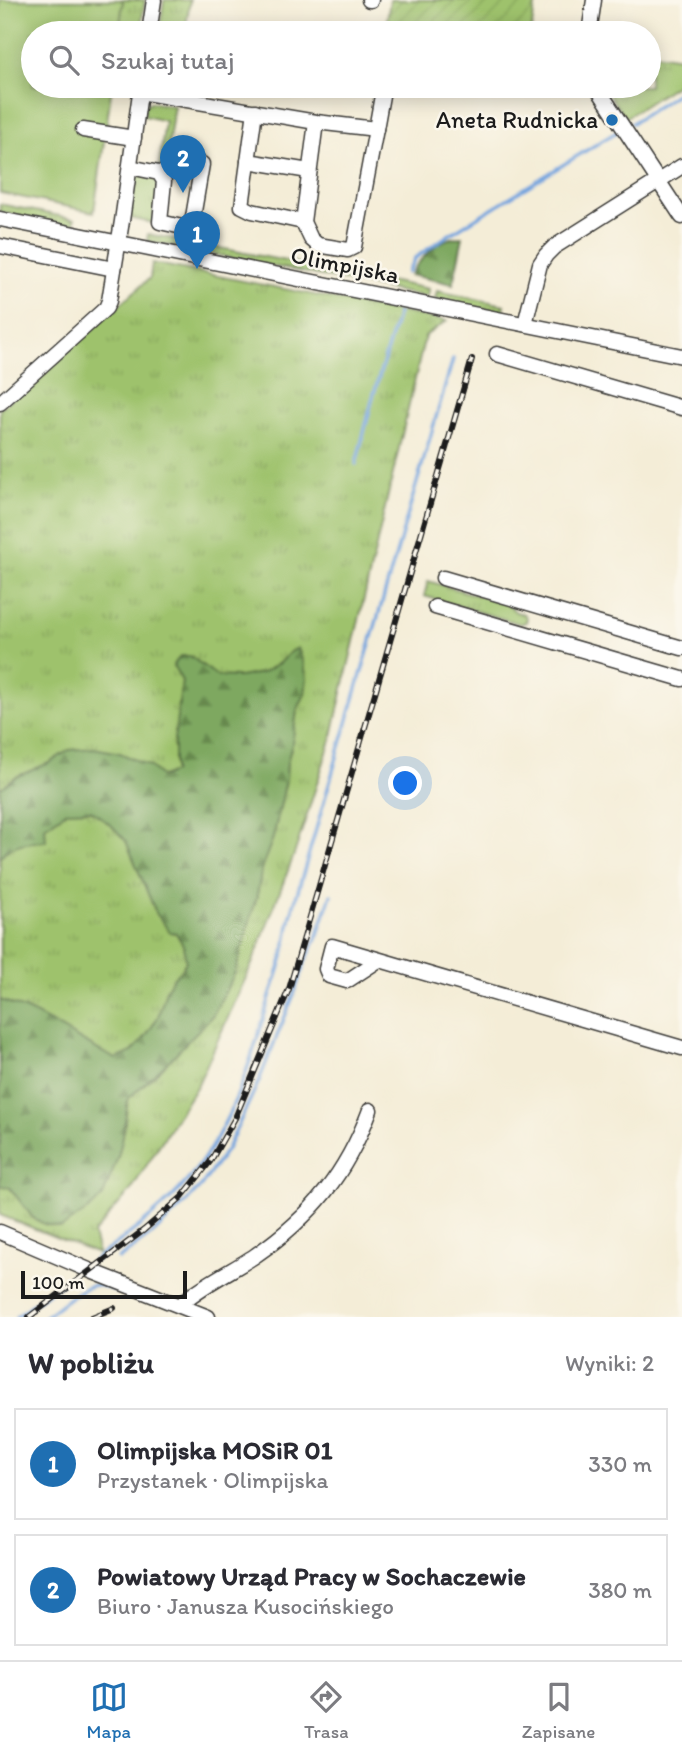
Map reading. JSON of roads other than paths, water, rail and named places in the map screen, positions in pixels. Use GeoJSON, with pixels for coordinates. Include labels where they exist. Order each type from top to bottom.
{"type":"FeatureCollection","features":[{"type":"Feature","properties":{"kind":"street"},"geometry":{"type":"LineString","coordinates":[[150,21],[153,0]]}},
{"type":"Feature","properties":{"kind":"street"},"geometry":{"type":"LineString","coordinates":[[591,21],[594,0]]}},
{"type":"Feature","properties":{"kind":"street"},"geometry":{"type":"LineString","coordinates":[[0,403],[102,313],[109,301],[140,98]]}},
{"type":"Feature","properties":{"kind":"street"},"geometry":{"type":"LineString","coordinates":[[188,98],[316,122],[376,129]]}},
{"type":"Feature","properties":{"kind":"street"},"geometry":{"type":"LineString","coordinates":[[316,122],[303,222],[311,239],[318,245],[348,250],[354,247],[382,98]]}},
{"type":"Feature","properties":{"kind":"street"},"geometry":{"type":"LineString","coordinates":[[604,98],[682,217]]}},
{"type":"Feature","properties":{"kind":"street"},"geometry":{"type":"LineString","coordinates":[[255,111],[242,206],[252,211],[303,222]]}},
{"type":"Feature","properties":{"kind":"street"},"geometry":{"type":"LineString","coordinates":[[83,130],[134,138]]}},
{"type":"Feature","properties":{"kind":"street"},"geometry":{"type":"LineString","coordinates":[[248,161],[310,171]]}},
{"type":"Feature","properties":{"kind":"street"},"geometry":{"type":"LineString","coordinates":[[130,167],[159,173],[164,181],[160,222],[191,229],[202,164]]}},
{"type":"Feature","properties":{"kind":"street"},"geometry":{"type":"LineString","coordinates":[[525,324],[540,264],[545,255],[682,166]]}},
{"type":"Feature","properties":{"kind":"street","name":"Olimpijska"},"geometry":{"type":"LineString","coordinates":[[0,219],[682,356]]}},
{"type":"Feature","properties":{"kind":"street"},"geometry":{"type":"LineString","coordinates":[[0,246],[114,269]]}},
{"type":"Feature","properties":{"kind":"street"},"geometry":{"type":"LineString","coordinates":[[497,354],[682,408]]}},
{"type":"Feature","properties":{"kind":"street"},"geometry":{"type":"LineString","coordinates":[[443,578],[682,648]]}},
{"type":"Feature","properties":{"kind":"street"},"geometry":{"type":"LineString","coordinates":[[435,607],[682,679]]}},
{"type":"Feature","properties":{"kind":"street"},"geometry":{"type":"LineString","coordinates":[[379,960],[682,1048]]}},
{"type":"Feature","properties":{"kind":"street"},"geometry":{"type":"LineString","coordinates":[[181,1306],[187,1297],[230,1273],[278,1239],[313,1207],[348,1161],[370,1110]]}},
{"type":"Feature","properties":{"kind":"street"},"geometry":{"type":"LineString","coordinates":[[0,1232],[208,1317]]}},
{"type":"Feature","properties":{"kind":"waterway"},"geometry":{"type":"LineString","coordinates":[[632,123],[682,90]]}},
{"type":"Feature","properties":{"kind":"waterway"},"geometry":{"type":"LineString","coordinates":[[407,273],[415,258],[450,234],[618,131]]}},
{"type":"Feature","properties":{"kind":"waterway"},"geometry":{"type":"LineString","coordinates":[[356,464],[398,313]]}},
{"type":"Feature","properties":{"kind":"waterway"},"geometry":{"type":"LineString","coordinates":[[94,1260],[150,1218],[180,1189],[211,1147],[235,1101],[281,965],[291,915],[453,359]]}},
{"type":"Feature","properties":{"kind":"waterway"},"geometry":{"type":"LineString","coordinates":[[118,1259],[155,1232],[187,1201],[227,1149],[258,1083],[317,937],[331,895]]}},
{"type":"Feature","properties":{"kind":"waterway"},"geometry":{"type":"LineString","coordinates":[[16,1317],[71,1276]]}},
{"type":"Feature","properties":{"kind":"waterway"},"geometry":{"type":"LineString","coordinates":[[44,1317],[90,1286],[101,1286],[117,1292]]}},
{"type":"Feature","properties":{"kind":"railway"},"geometry":{"type":"LineString","coordinates":[[29,1317],[144,1230],[182,1197],[210,1162],[235,1118],[289,989],[472,359]]}},
{"type":"Feature","properties":{"kind":"railway"},"geometry":{"type":"LineString","coordinates":[[92,1317],[114,1308]]}},
{"type":"Feature","properties":{"kind":"place","name":"Aneta Rudnicka"},"geometry":{"type":"Point","coordinates":[612,120]}},
{"type":"Feature","properties":{"kind":"place","name":"Powiatowy Urząd Pracy w Sochaczewie"},"geometry":{"type":"Point","coordinates":[183,193]}},
{"type":"Feature","properties":{"kind":"place","name":"Olimpijska MOSiR 01"},"geometry":{"type":"Point","coordinates":[197,269]}}]}
